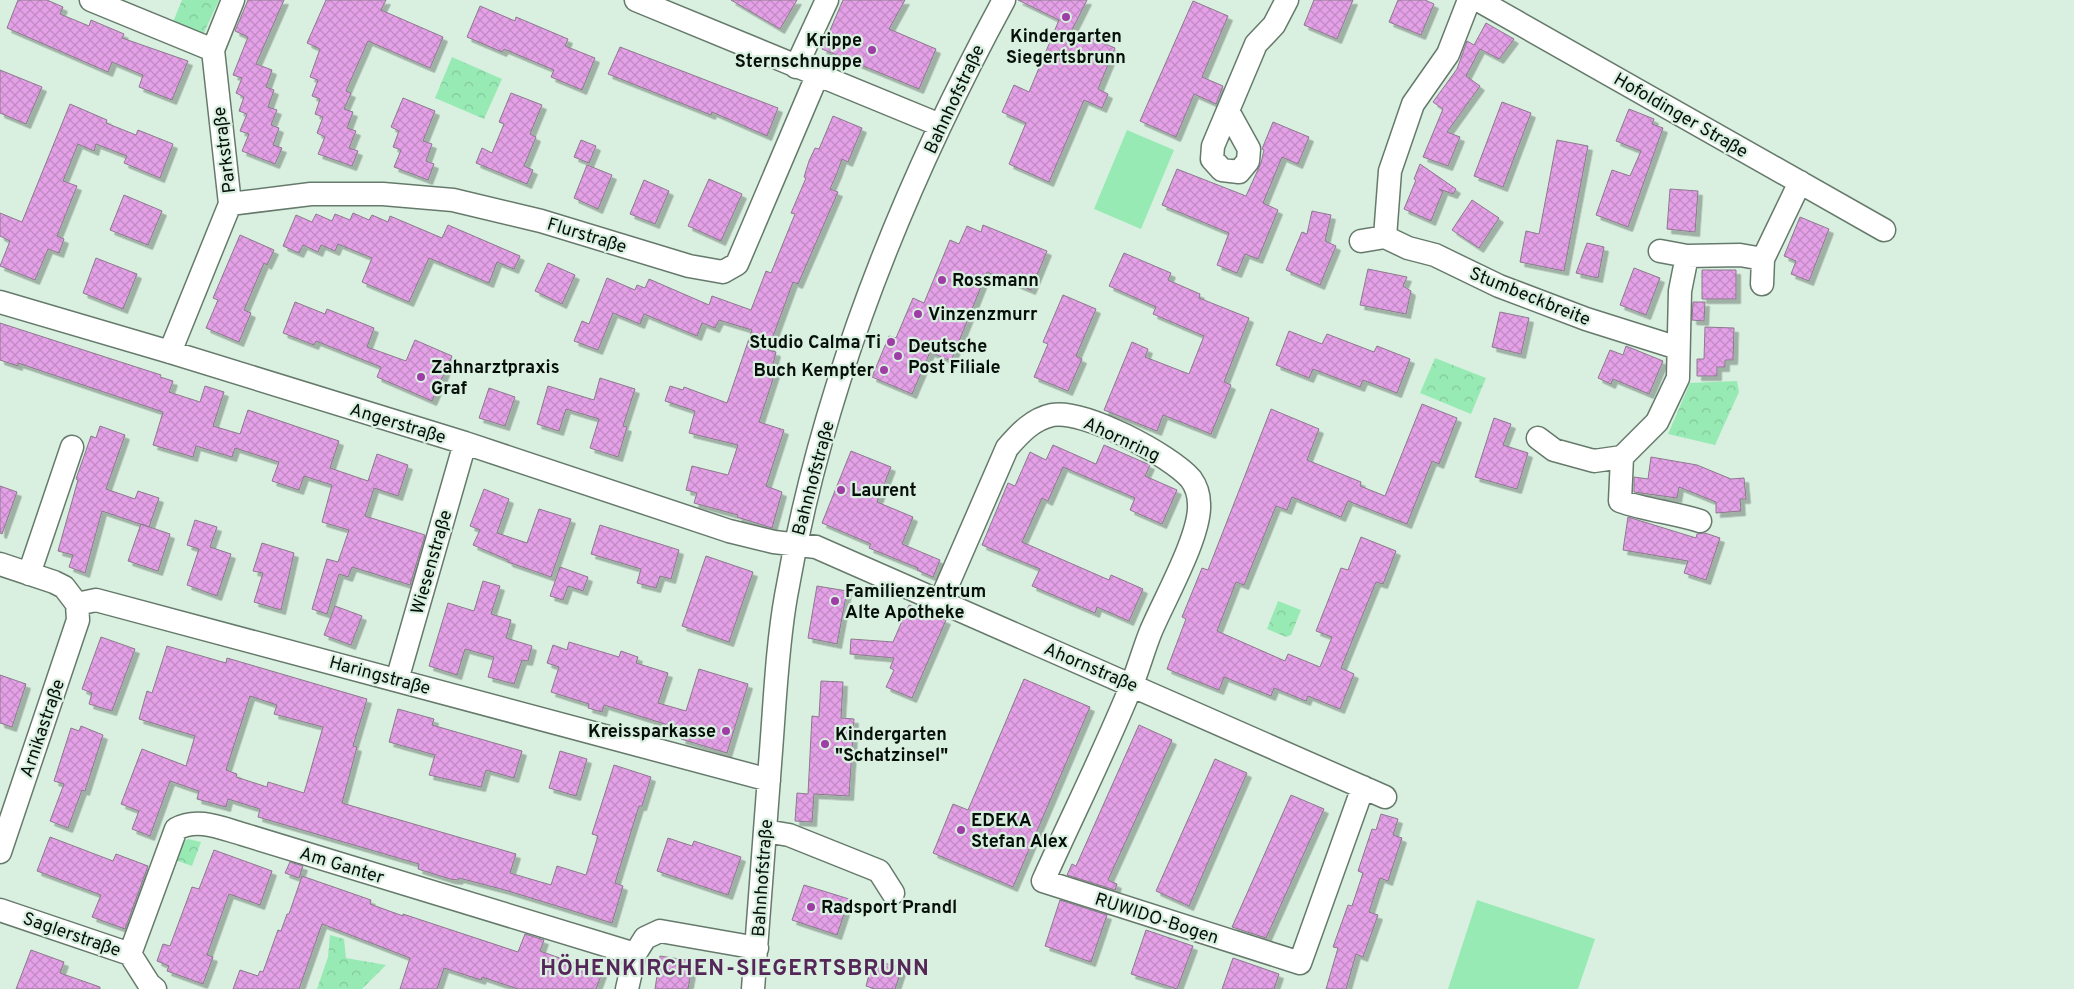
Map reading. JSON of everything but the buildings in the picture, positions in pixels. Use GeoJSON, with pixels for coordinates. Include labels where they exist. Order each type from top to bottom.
{"type":"FeatureCollection","features":[{"type":"Feature","properties":{"kind":"street"},"geometry":{"type":"LineString","coordinates":[[91,0],[212,50]]}},
{"type":"Feature","properties":{"kind":"street","name":"Parkstraße"},"geometry":{"type":"LineString","coordinates":[[170,352],[230,204],[212,50],[233,0]]}},
{"type":"Feature","properties":{"kind":"street"},"geometry":{"type":"LineString","coordinates":[[636,0],[940,125]]}},
{"type":"Feature","properties":{"kind":"street"},"geometry":{"type":"LineString","coordinates":[[796,66],[827,0]]}},
{"type":"Feature","properties":{"kind":"street","name":"Bahnhofstraße"},"geometry":{"type":"LineString","coordinates":[[753,989],[785,600],[795,544],[811,477],[831,409],[879,264],[940,125],[1004,0]]}},
{"type":"Feature","properties":{"kind":"street"},"geometry":{"type":"LineString","coordinates":[[1228,110],[1256,44],[1274,25],[1287,0]]}},
{"type":"Feature","properties":{"kind":"street"},"geometry":{"type":"LineString","coordinates":[[1361,241],[1385,237],[1390,171],[1410,111],[1448,54],[1469,0]]}},
{"type":"Feature","properties":{"kind":"street","name":"Hofoldinger Straße"},"geometry":{"type":"LineString","coordinates":[[1478,0],[1884,230]]}},
{"type":"Feature","properties":{"kind":"street","name":"Flurstraße"},"geometry":{"type":"LineString","coordinates":[[230,204],[311,194],[383,194],[453,200],[541,221],[689,266],[723,272],[737,264],[817,76]]}},
{"type":"Feature","properties":{"kind":"street"},"geometry":{"type":"LineString","coordinates":[[1762,284],[1763,259],[1800,182]]}},
{"type":"Feature","properties":{"kind":"street","name":"Stumbeckbreite"},"geometry":{"type":"LineString","coordinates":[[1385,237],[1408,248],[1435,256],[1505,288],[1586,319],[1678,348]]}},
{"type":"Feature","properties":{"kind":"street"},"geometry":{"type":"LineString","coordinates":[[1660,251],[1687,256],[1740,255],[1763,259]]}},
{"type":"Feature","properties":{"kind":"street"},"geometry":{"type":"LineString","coordinates":[[1538,438],[1554,450],[1594,461],[1622,457],[1648,434],[1665,408],[1678,378],[1680,291],[1687,256]]}},
{"type":"Feature","properties":{"kind":"street","name":"Angerstraße"},"geometry":{"type":"LineString","coordinates":[[0,302],[170,352],[464,443],[729,532],[795,544]]}},
{"type":"Feature","properties":{"kind":"street","name":"Ahornring"},"geometry":{"type":"LineString","coordinates":[[940,602],[1008,448],[1022,430],[1053,415],[1079,418],[1123,434],[1156,452],[1182,470],[1192,481],[1199,504],[1197,526],[1151,631],[1132,684]]}},
{"type":"Feature","properties":{"kind":"street","name":"Wiesenstraße"},"geometry":{"type":"LineString","coordinates":[[397,680],[464,443]]}},
{"type":"Feature","properties":{"kind":"street"},"geometry":{"type":"LineString","coordinates":[[30,574],[72,447]]}},
{"type":"Feature","properties":{"kind":"street"},"geometry":{"type":"LineString","coordinates":[[1622,457],[1620,501],[1643,509],[1677,514],[1700,521]]}},
{"type":"Feature","properties":{"kind":"street","name":"Ahornstraße"},"geometry":{"type":"LineString","coordinates":[[795,544],[816,547],[1132,684],[1385,797]]}},
{"type":"Feature","properties":{"kind":"street"},"geometry":{"type":"LineString","coordinates":[[0,564],[64,587],[77,604]]}},
{"type":"Feature","properties":{"kind":"street","name":"Haringstraße"},"geometry":{"type":"LineString","coordinates":[[77,604],[96,600],[769,780]]}},
{"type":"Feature","properties":{"kind":"street","name":"Arnikastraße"},"geometry":{"type":"LineString","coordinates":[[0,852],[78,620],[77,604]]}},
{"type":"Feature","properties":{"kind":"street","name":"RUWIDO-Bogen"},"geometry":{"type":"LineString","coordinates":[[1132,684],[1043,881],[1300,963],[1363,787]]}},
{"type":"Feature","properties":{"kind":"street","name":"Am Ganter"},"geometry":{"type":"LineString","coordinates":[[130,954],[176,828],[186,823],[203,823],[635,954]]}},
{"type":"Feature","properties":{"kind":"street"},"geometry":{"type":"LineString","coordinates":[[765,831],[789,835],[879,872],[893,893]]}},
{"type":"Feature","properties":{"kind":"street","name":"Saglerstraße"},"geometry":{"type":"LineString","coordinates":[[0,910],[130,954],[149,984],[155,989]]}},
{"type":"Feature","properties":{"kind":"street"},"geometry":{"type":"LineString","coordinates":[[627,989],[635,954],[645,938],[660,931],[756,948]]}},
{"type":"Feature","properties":{"kind":"green space"},"geometry":{"type":"Polygon","coordinates":[[[182,0],[219,0],[203,35],[173,22],[182,0]]]}},
{"type":"Feature","properties":{"kind":"green space"},"geometry":{"type":"Polygon","coordinates":[[[452,57],[502,79],[484,119],[435,98],[452,57]]]}},
{"type":"Feature","properties":{"kind":"green space"},"geometry":{"type":"Polygon","coordinates":[[[1127,130],[1174,150],[1141,229],[1094,209],[1127,130]]]}},
{"type":"Feature","properties":{"kind":"green space"},"geometry":{"type":"Polygon","coordinates":[[[1435,358],[1486,378],[1471,414],[1420,393],[1435,358]]]}},
{"type":"Feature","properties":{"kind":"green space"},"geometry":{"type":"Polygon","coordinates":[[[1737,381],[1739,392],[1715,445],[1668,434],[1690,383],[1737,381]]]}},
{"type":"Feature","properties":{"kind":"green space"},"geometry":{"type":"Polygon","coordinates":[[[1278,601],[1301,610],[1291,635],[1286,637],[1267,629],[1278,601]]]}},
{"type":"Feature","properties":{"kind":"green space"},"geometry":{"type":"Polygon","coordinates":[[[188,839],[201,842],[192,866],[175,860],[183,842],[188,839]]]}},
{"type":"Feature","properties":{"kind":"green space"},"geometry":{"type":"Polygon","coordinates":[[[1477,900],[1595,939],[1578,989],[1448,989],[1477,900]]]}},
{"type":"Feature","properties":{"kind":"green space"},"geometry":{"type":"Polygon","coordinates":[[[330,935],[344,939],[346,958],[386,965],[362,989],[317,989],[328,957],[330,935]]]}},
{"type":"Feature","properties":{"kind":"place","name":"Kindergarten Siegertsbrunn"},"geometry":{"type":"Point","coordinates":[1066,17]}},
{"type":"Feature","properties":{"kind":"place","name":"Krippe Sternschnuppe"},"geometry":{"type":"Point","coordinates":[872,50]}},
{"type":"Feature","properties":{"kind":"place","name":"Rossmann"},"geometry":{"type":"Point","coordinates":[942,280]}},
{"type":"Feature","properties":{"kind":"place","name":"Vinzenzmurr"},"geometry":{"type":"Point","coordinates":[918,314]}},
{"type":"Feature","properties":{"kind":"place","name":"Studio Calma Ti"},"geometry":{"type":"Point","coordinates":[891,342]}},
{"type":"Feature","properties":{"kind":"place","name":"Deutsche Post Filiale"},"geometry":{"type":"Point","coordinates":[898,356]}},
{"type":"Feature","properties":{"kind":"place","name":"Buch Kempter"},"geometry":{"type":"Point","coordinates":[884,370]}},
{"type":"Feature","properties":{"kind":"place","name":"Zahnarztpraxis Graf"},"geometry":{"type":"Point","coordinates":[421,377]}},
{"type":"Feature","properties":{"kind":"place","name":"Laurent"},"geometry":{"type":"Point","coordinates":[841,490]}},
{"type":"Feature","properties":{"kind":"place","name":"Familienzentrum Alte Apotheke"},"geometry":{"type":"Point","coordinates":[835,601]}},
{"type":"Feature","properties":{"kind":"place","name":"Kreissparkasse"},"geometry":{"type":"Point","coordinates":[726,731]}},
{"type":"Feature","properties":{"kind":"place","name":"Kindergarten \"Schatzinsel\""},"geometry":{"type":"Point","coordinates":[825,744]}},
{"type":"Feature","properties":{"kind":"place","name":"EDEKA Stefan Alex"},"geometry":{"type":"Point","coordinates":[961,830]}},
{"type":"Feature","properties":{"kind":"place","name":"Radsport Prandl"},"geometry":{"type":"Point","coordinates":[811,907]}},
{"type":"Feature","properties":{"kind":"district","name":"HÖHENKIRCHEN-SIEGERTSBRUNN"},"geometry":{"type":"Point","coordinates":[735,967]}}]}
